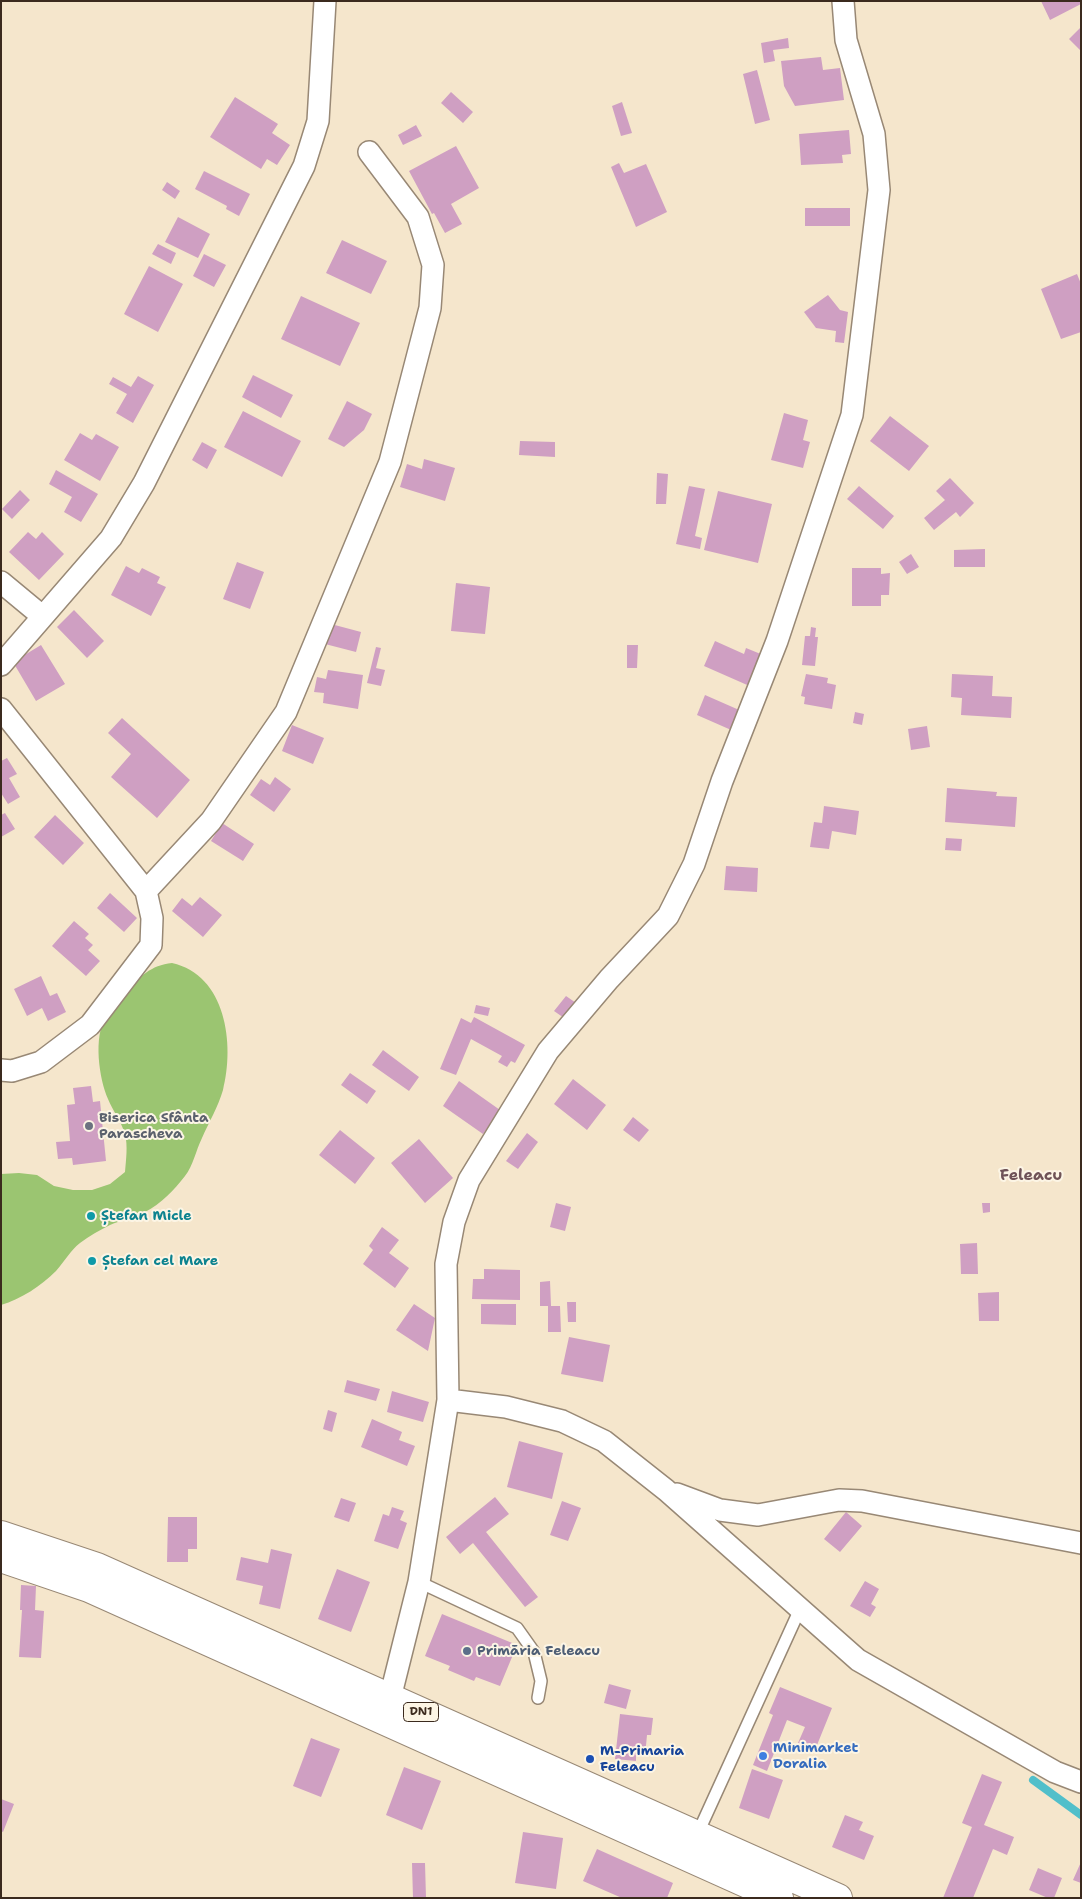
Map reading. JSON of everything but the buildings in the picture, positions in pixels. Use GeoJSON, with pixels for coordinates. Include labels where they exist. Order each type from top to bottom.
{"type":"FeatureCollection","features":[{"type":"Feature","properties":{"kind":"main road","name":"DN1"},"geometry":{"type":"LineString","coordinates":[[1,1534],[97,1567],[838,1898]]}},
{"type":"Feature","properties":{"kind":"main road","name":"DN1"},"geometry":{"type":"LineString","coordinates":[[1,1558],[89,1588],[742,1890],[779,1898]]}},
{"type":"Feature","properties":{"kind":"street"},"geometry":{"type":"LineString","coordinates":[[1,665],[111,538],[144,483],[304,166],[318,121],[325,1]]}},
{"type":"Feature","properties":{"kind":"street"},"geometry":{"type":"LineString","coordinates":[[390,1698],[419,1582],[448,1400],[446,1264],[454,1222],[468,1180],[548,1051],[609,979],[668,916],[694,864],[722,781],[777,641],[852,415],[879,190],[874,134],[846,40],[843,1]]}},
{"type":"Feature","properties":{"kind":"street"},"geometry":{"type":"LineString","coordinates":[[146,891],[211,821],[286,712],[390,462],[430,308],[433,265],[418,217],[369,152]]}},
{"type":"Feature","properties":{"kind":"street"},"geometry":{"type":"LineString","coordinates":[[1,582],[42,616]]}},
{"type":"Feature","properties":{"kind":"street"},"geometry":{"type":"LineString","coordinates":[[1,709],[146,891],[152,918],[151,945],[90,1025],[41,1062],[12,1071],[1,1070]]}},
{"type":"Feature","properties":{"kind":"street"},"geometry":{"type":"LineString","coordinates":[[448,1400],[506,1407],[562,1421],[604,1440],[666,1490],[858,1660],[1055,1772],[1081,1782]]}},
{"type":"Feature","properties":{"kind":"street"},"geometry":{"type":"LineString","coordinates":[[666,1490],[720,1510],[758,1515],[839,1500],[862,1502],[1081,1544]]}},
{"type":"Feature","properties":{"kind":"lane"},"geometry":{"type":"LineString","coordinates":[[419,1582],[517,1628],[534,1652],[541,1681],[538,1698]]}},
{"type":"Feature","properties":{"kind":"lane"},"geometry":{"type":"LineString","coordinates":[[697,1836],[800,1609]]}},
{"type":"Feature","properties":{"kind":"green space"},"geometry":{"type":"Polygon","coordinates":[[[172,963],[190,970],[204,981],[215,996],[222,1014],[228,1052],[223,1090],[190,1168],[167,1196],[151,1209],[110,1225],[87,1238],[77,1246],[44,1282],[23,1296],[1,1305],[1,1174],[37,1175],[54,1186],[73,1190],[92,1190],[110,1184],[125,1172],[125,1134],[108,1099],[100,1069],[99,1046],[102,1025],[113,1008],[146,973],[158,966],[172,963]]]}},
{"type":"Feature","properties":{"kind":"waterway"},"geometry":{"type":"LineString","coordinates":[[1033,1780],[1081,1815]]}},
{"type":"Feature","properties":{"kind":"place","name":"Biserica Sfânta Parascheva"},"geometry":{"type":"Point","coordinates":[89,1126]}},
{"type":"Feature","properties":{"kind":"place","name":"Ștefan Micle"},"geometry":{"type":"Point","coordinates":[91,1216]}},
{"type":"Feature","properties":{"kind":"place","name":"Ștefan cel Mare"},"geometry":{"type":"Point","coordinates":[92,1261]}},
{"type":"Feature","properties":{"kind":"place","name":"Primăria Feleacu"},"geometry":{"type":"Point","coordinates":[467,1651]}},
{"type":"Feature","properties":{"kind":"place","name":"Minimarket Doralia"},"geometry":{"type":"Point","coordinates":[763,1756]}},
{"type":"Feature","properties":{"kind":"place","name":"M-Primaria Feleacu"},"geometry":{"type":"Point","coordinates":[590,1759]}},
{"type":"Feature","properties":{"kind":"district","name":"Feleacu"},"geometry":{"type":"Point","coordinates":[1031,1176]}}]}
